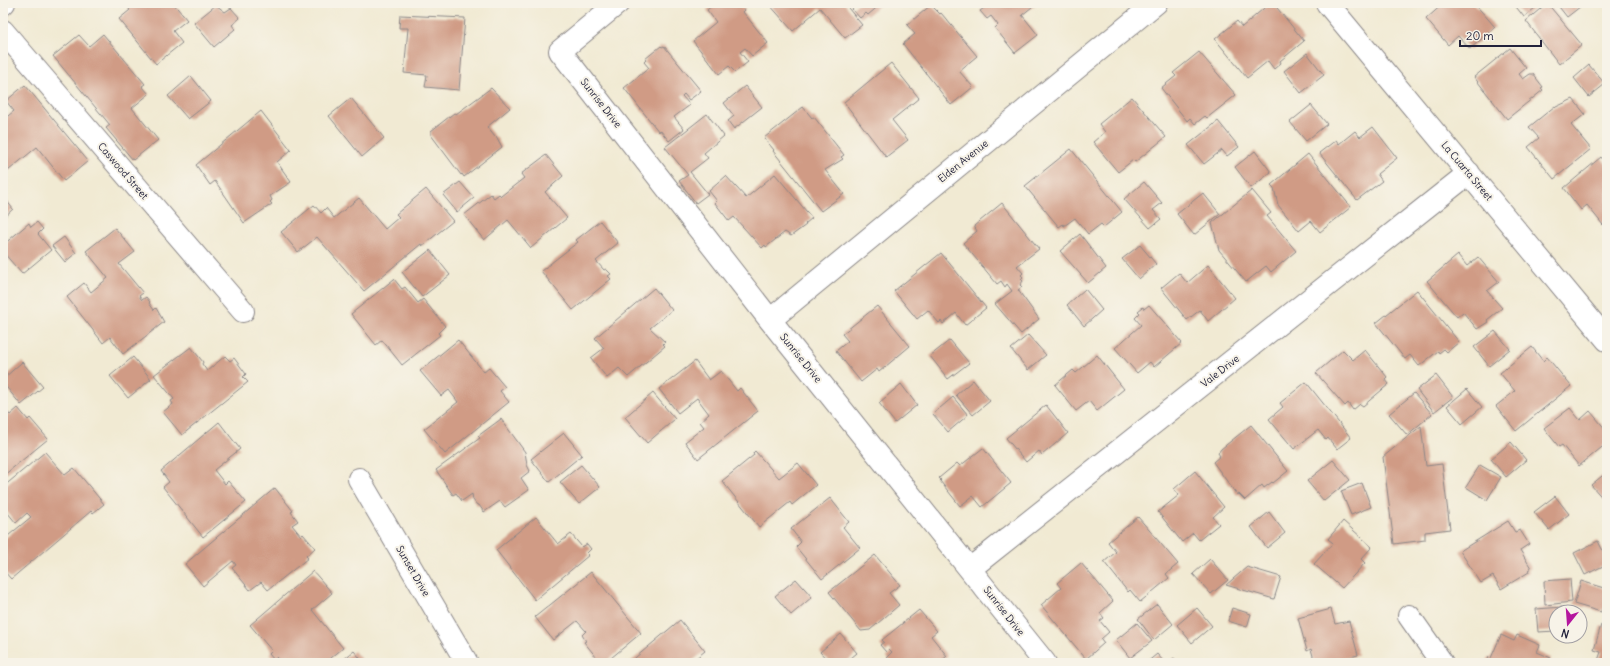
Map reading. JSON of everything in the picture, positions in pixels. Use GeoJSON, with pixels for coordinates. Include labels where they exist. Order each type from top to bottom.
{"type":"FeatureCollection","features":[{"type":"Feature","properties":{"kind":"street","name":"Sunrise Drive"},"geometry":{"type":"LineString","coordinates":[[618,3],[560,51],[770,320],[971,568],[1045,663]]}},
{"type":"Feature","properties":{"kind":"street","name":"Elden Avenue"},"geometry":{"type":"LineString","coordinates":[[770,320],[1156,3]]}},
{"type":"Feature","properties":{"kind":"street","name":"La Cuarta Street"},"geometry":{"type":"LineString","coordinates":[[1327,3],[1607,340]]}},
{"type":"Feature","properties":{"kind":"street","name":"Caswood Street"},"geometry":{"type":"LineString","coordinates":[[3,31],[243,311]]}},
{"type":"Feature","properties":{"kind":"street","name":"Vale Drive"},"geometry":{"type":"LineString","coordinates":[[971,568],[1469,173]]}},
{"type":"Feature","properties":{"kind":"street","name":"Sunset Drive"},"geometry":{"type":"LineString","coordinates":[[359,479],[467,663]]}},
{"type":"Feature","properties":{"kind":"street"},"geometry":{"type":"LineString","coordinates":[[1409,616],[1442,663]]}},
{"type":"Feature","properties":{"kind":"building"},"geometry":{"type":"Polygon","coordinates":[[[124,3],[173,3],[187,20],[173,31],[182,43],[156,64],[119,19],[130,10],[124,3]]]}},
{"type":"Feature","properties":{"kind":"building"},"geometry":{"type":"Polygon","coordinates":[[[715,3],[739,3],[745,10],[743,12],[768,43],[752,56],[745,48],[740,52],[748,62],[735,72],[729,66],[719,74],[693,41],[716,22],[707,10],[715,3]]]}},
{"type":"Feature","properties":{"kind":"building"},"geometry":{"type":"Polygon","coordinates":[[[768,3],[844,3],[862,25],[845,38],[820,8],[793,31],[768,3]]]}},
{"type":"Feature","properties":{"kind":"building"},"geometry":{"type":"Polygon","coordinates":[[[858,3],[882,3],[868,15],[866,13],[860,18],[852,9],[858,3]]]}},
{"type":"Feature","properties":{"kind":"building"},"geometry":{"type":"Polygon","coordinates":[[[980,3],[1037,3],[1022,15],[1038,35],[1015,53],[995,28],[998,25],[991,16],[987,19],[980,11],[984,8],[980,3]]]}},
{"type":"Feature","properties":{"kind":"building"},"geometry":{"type":"Polygon","coordinates":[[[1270,3],[1273,3],[1304,41],[1280,61],[1281,63],[1274,69],[1268,61],[1247,78],[1215,39],[1237,21],[1242,27],[1270,3]]]}},
{"type":"Feature","properties":{"kind":"building"},"geometry":{"type":"Polygon","coordinates":[[[1444,3],[1474,3],[1495,27],[1470,49],[1458,36],[1448,45],[1426,19],[1444,3]]]}},
{"type":"Feature","properties":{"kind":"building"},"geometry":{"type":"Polygon","coordinates":[[[1513,3],[1541,3],[1524,17],[1513,3]]]}},
{"type":"Feature","properties":{"kind":"building"},"geometry":{"type":"Polygon","coordinates":[[[1547,3],[1582,45],[1559,64],[1526,21],[1547,3]]]}},
{"type":"Feature","properties":{"kind":"building"},"geometry":{"type":"Polygon","coordinates":[[[1556,3],[1585,3],[1567,17],[1556,3]]]}},
{"type":"Feature","properties":{"kind":"building"},"geometry":{"type":"Polygon","coordinates":[[[216,5],[225,12],[231,8],[240,18],[232,25],[235,29],[214,47],[194,23],[216,5]]]}},
{"type":"Feature","properties":{"kind":"building"},"geometry":{"type":"Polygon","coordinates":[[[931,5],[940,14],[941,13],[977,56],[959,71],[973,87],[951,105],[903,44],[915,34],[907,25],[931,5]]]}},
{"type":"Feature","properties":{"kind":"building"},"geometry":{"type":"Polygon","coordinates":[[[400,15],[465,18],[459,90],[425,87],[427,75],[404,73],[408,28],[399,28],[400,15]]]}},
{"type":"Feature","properties":{"kind":"building"},"geometry":{"type":"Polygon","coordinates":[[[103,34],[145,84],[142,86],[149,94],[132,108],[158,140],[133,160],[106,128],[110,125],[53,56],[79,35],[89,46],[103,34]]]}},
{"type":"Feature","properties":{"kind":"building"},"geometry":{"type":"Polygon","coordinates":[[[661,46],[664,46],[701,91],[689,100],[684,94],[682,96],[690,105],[674,117],[684,129],[669,141],[660,130],[659,132],[624,88],[649,68],[644,62],[646,60],[645,59],[661,46]]]}},
{"type":"Feature","properties":{"kind":"building"},"geometry":{"type":"Polygon","coordinates":[[[1510,48],[1526,68],[1519,74],[1523,79],[1530,74],[1533,74],[1543,87],[1541,88],[1543,90],[1507,119],[1474,77],[1510,48]]]}},
{"type":"Feature","properties":{"kind":"building"},"geometry":{"type":"Polygon","coordinates":[[[1199,52],[1236,95],[1207,118],[1205,116],[1195,124],[1190,118],[1187,121],[1161,88],[1176,76],[1173,73],[1199,52]]]}},
{"type":"Feature","properties":{"kind":"building"},"geometry":{"type":"Polygon","coordinates":[[[1307,53],[1324,75],[1301,93],[1284,71],[1307,53]]]}},
{"type":"Feature","properties":{"kind":"building"},"geometry":{"type":"Polygon","coordinates":[[[891,63],[919,98],[892,120],[908,140],[886,157],[844,102],[891,63]]]}},
{"type":"Feature","properties":{"kind":"building"},"geometry":{"type":"Polygon","coordinates":[[[1589,65],[1605,84],[1589,97],[1574,78],[1589,65]]]}},
{"type":"Feature","properties":{"kind":"building"},"geometry":{"type":"Polygon","coordinates":[[[191,76],[211,101],[188,119],[168,96],[191,76]]]}},
{"type":"Feature","properties":{"kind":"building"},"geometry":{"type":"Polygon","coordinates":[[[25,85],[88,161],[64,181],[37,147],[3,175],[3,120],[14,111],[6,101],[25,85]]]}},
{"type":"Feature","properties":{"kind":"building"},"geometry":{"type":"Polygon","coordinates":[[[745,86],[762,107],[734,129],[728,121],[734,116],[724,103],[745,86]]]}},
{"type":"Feature","properties":{"kind":"building"},"geometry":{"type":"Polygon","coordinates":[[[491,88],[510,108],[487,127],[495,137],[496,136],[502,147],[464,177],[431,135],[431,131],[454,113],[456,114],[491,88]]]}},
{"type":"Feature","properties":{"kind":"building"},"geometry":{"type":"Polygon","coordinates":[[[1132,97],[1166,137],[1135,162],[1133,160],[1118,172],[1093,142],[1105,132],[1099,124],[1132,97]]]}},
{"type":"Feature","properties":{"kind":"building"},"geometry":{"type":"Polygon","coordinates":[[[351,98],[384,138],[362,157],[329,116],[351,98]]]}},
{"type":"Feature","properties":{"kind":"building"},"geometry":{"type":"Polygon","coordinates":[[[1573,99],[1585,114],[1571,125],[1591,149],[1554,179],[1528,147],[1539,138],[1529,127],[1555,106],[1556,107],[1573,99]]]}},
{"type":"Feature","properties":{"kind":"building"},"geometry":{"type":"Polygon","coordinates":[[[1311,105],[1327,124],[1306,141],[1290,122],[1311,105]]]}},
{"type":"Feature","properties":{"kind":"building"},"geometry":{"type":"Polygon","coordinates":[[[803,107],[812,118],[814,117],[844,155],[841,157],[843,159],[825,170],[844,194],[821,211],[764,138],[803,107]]]}},
{"type":"Feature","properties":{"kind":"building"},"geometry":{"type":"Polygon","coordinates":[[[261,111],[291,150],[277,162],[291,182],[270,196],[272,200],[270,202],[272,204],[244,223],[215,181],[210,185],[196,165],[261,111]]]}},
{"type":"Feature","properties":{"kind":"building"},"geometry":{"type":"Polygon","coordinates":[[[707,114],[724,136],[704,153],[708,158],[690,172],[708,194],[696,203],[679,181],[688,175],[665,147],[707,114]]]}},
{"type":"Feature","properties":{"kind":"building"},"geometry":{"type":"Polygon","coordinates":[[[1218,121],[1239,147],[1227,156],[1222,150],[1204,164],[1188,145],[1218,121]]]}},
{"type":"Feature","properties":{"kind":"building"},"geometry":{"type":"Polygon","coordinates":[[[1373,127],[1397,158],[1377,174],[1382,181],[1357,200],[1319,153],[1336,140],[1339,144],[1355,131],[1360,137],[1373,127]]]}},
{"type":"Feature","properties":{"kind":"building"},"geometry":{"type":"Polygon","coordinates":[[[1071,149],[1122,212],[1104,227],[1101,224],[1088,234],[1075,218],[1064,226],[1063,224],[1059,227],[1025,186],[1071,149]]]}},
{"type":"Feature","properties":{"kind":"building"},"geometry":{"type":"Polygon","coordinates":[[[1255,151],[1271,172],[1251,188],[1235,167],[1255,151]]]}},
{"type":"Feature","properties":{"kind":"building"},"geometry":{"type":"Polygon","coordinates":[[[1308,154],[1351,207],[1320,232],[1311,221],[1299,231],[1278,205],[1274,188],[1271,185],[1308,154]]]}},
{"type":"Feature","properties":{"kind":"building"},"geometry":{"type":"Polygon","coordinates":[[[546,155],[563,176],[545,192],[567,218],[531,248],[508,220],[484,240],[464,215],[491,194],[494,198],[499,194],[501,196],[524,178],[521,174],[546,155]]]}},
{"type":"Feature","properties":{"kind":"building"},"geometry":{"type":"Polygon","coordinates":[[[1601,157],[1607,165],[1607,222],[1603,225],[1587,205],[1581,210],[1564,188],[1601,157]]]}},
{"type":"Feature","properties":{"kind":"building"},"geometry":{"type":"Polygon","coordinates":[[[775,174],[812,218],[805,224],[806,225],[791,236],[785,232],[766,247],[765,245],[762,248],[734,217],[729,221],[715,203],[717,201],[709,191],[726,176],[746,198],[775,174]]]}},
{"type":"Feature","properties":{"kind":"building"},"geometry":{"type":"Polygon","coordinates":[[[460,182],[474,198],[457,212],[443,195],[460,182]]]}},
{"type":"Feature","properties":{"kind":"building"},"geometry":{"type":"Polygon","coordinates":[[[1144,182],[1162,203],[1153,210],[1161,219],[1150,228],[1124,199],[1144,182]]]}},
{"type":"Feature","properties":{"kind":"building"},"geometry":{"type":"Polygon","coordinates":[[[426,189],[453,221],[422,246],[421,244],[364,291],[317,237],[298,252],[281,232],[314,205],[321,213],[326,208],[334,218],[359,198],[385,229],[399,217],[396,214],[426,189]]]}},
{"type":"Feature","properties":{"kind":"building"},"geometry":{"type":"Polygon","coordinates":[[[1252,190],[1271,213],[1267,216],[1296,251],[1271,272],[1266,266],[1246,282],[1219,250],[1212,223],[1252,190]]]}},
{"type":"Feature","properties":{"kind":"building"},"geometry":{"type":"Polygon","coordinates":[[[1203,193],[1220,214],[1194,235],[1177,214],[1203,193]]]}},
{"type":"Feature","properties":{"kind":"building"},"geometry":{"type":"Polygon","coordinates":[[[3,196],[13,209],[3,218],[3,196]]]}},
{"type":"Feature","properties":{"kind":"building"},"geometry":{"type":"Polygon","coordinates":[[[1002,203],[1039,249],[1017,266],[1023,273],[1021,275],[1023,277],[1021,279],[1023,281],[1020,285],[1022,287],[1018,290],[1039,319],[1021,334],[995,304],[1012,291],[1007,284],[1005,287],[1001,281],[997,284],[963,243],[977,231],[974,226],[1002,203]]]}},
{"type":"Feature","properties":{"kind":"building"},"geometry":{"type":"Polygon","coordinates":[[[600,221],[618,243],[596,261],[604,270],[606,269],[611,274],[608,276],[611,279],[573,310],[541,271],[578,242],[576,240],[600,221]]]}},
{"type":"Feature","properties":{"kind":"building"},"geometry":{"type":"Polygon","coordinates":[[[37,222],[43,229],[38,234],[51,250],[22,274],[3,252],[3,245],[29,223],[31,227],[37,222]]]}},
{"type":"Feature","properties":{"kind":"building"},"geometry":{"type":"Polygon","coordinates":[[[115,228],[135,252],[119,264],[143,293],[139,296],[142,300],[146,297],[154,310],[156,308],[164,322],[123,354],[110,337],[103,343],[67,297],[84,283],[91,292],[108,278],[86,251],[115,228]]]}},
{"type":"Feature","properties":{"kind":"building"},"geometry":{"type":"Polygon","coordinates":[[[1080,234],[1106,268],[1088,283],[1060,251],[1080,234]]]}},
{"type":"Feature","properties":{"kind":"building"},"geometry":{"type":"Polygon","coordinates":[[[64,237],[76,253],[65,262],[52,246],[64,237]]]}},
{"type":"Feature","properties":{"kind":"building"},"geometry":{"type":"Polygon","coordinates":[[[1140,245],[1156,264],[1139,279],[1122,259],[1140,245]]]}},
{"type":"Feature","properties":{"kind":"building"},"geometry":{"type":"Polygon","coordinates":[[[430,250],[450,275],[422,297],[402,272],[430,250]]]}},
{"type":"Feature","properties":{"kind":"building"},"geometry":{"type":"Polygon","coordinates":[[[941,253],[986,308],[965,325],[956,313],[943,324],[941,321],[939,323],[928,310],[917,319],[894,291],[941,253]]]}},
{"type":"Feature","properties":{"kind":"building"},"geometry":{"type":"Polygon","coordinates":[[[1458,255],[1467,266],[1478,257],[1499,282],[1487,291],[1502,308],[1487,320],[1488,322],[1477,329],[1463,312],[1457,317],[1427,281],[1458,255]]]}},
{"type":"Feature","properties":{"kind":"building"},"geometry":{"type":"Polygon","coordinates":[[[1208,265],[1235,298],[1208,321],[1200,310],[1187,320],[1161,288],[1179,273],[1187,283],[1208,265]]]}},
{"type":"Feature","properties":{"kind":"building"},"geometry":{"type":"Polygon","coordinates":[[[394,279],[402,289],[405,287],[418,303],[423,299],[445,326],[438,333],[440,335],[402,365],[382,340],[376,345],[351,314],[394,279]]]}},
{"type":"Feature","properties":{"kind":"building"},"geometry":{"type":"Polygon","coordinates":[[[654,288],[672,310],[650,328],[665,342],[663,344],[665,346],[628,377],[619,368],[607,378],[591,358],[604,348],[595,338],[654,288]]]}},
{"type":"Feature","properties":{"kind":"building"},"geometry":{"type":"Polygon","coordinates":[[[1085,289],[1102,310],[1084,326],[1067,305],[1085,289]]]}},
{"type":"Feature","properties":{"kind":"building"},"geometry":{"type":"Polygon","coordinates":[[[1417,290],[1459,342],[1447,352],[1444,349],[1439,353],[1438,351],[1419,366],[1410,355],[1405,359],[1376,323],[1417,290]]]}},
{"type":"Feature","properties":{"kind":"building"},"geometry":{"type":"Polygon","coordinates":[[[1149,305],[1182,343],[1154,367],[1150,362],[1137,373],[1115,348],[1141,325],[1135,318],[1140,313],[1138,311],[1149,305]]]}},
{"type":"Feature","properties":{"kind":"building"},"geometry":{"type":"Polygon","coordinates":[[[877,306],[910,346],[879,372],[877,369],[861,382],[836,351],[848,341],[842,334],[877,306]]]}},
{"type":"Feature","properties":{"kind":"building"},"geometry":{"type":"Polygon","coordinates":[[[1495,331],[1510,349],[1489,366],[1474,347],[1495,331]]]}},
{"type":"Feature","properties":{"kind":"building"},"geometry":{"type":"Polygon","coordinates":[[[1028,335],[1046,355],[1028,370],[1011,349],[1028,335]]]}},
{"type":"Feature","properties":{"kind":"building"},"geometry":{"type":"Polygon","coordinates":[[[458,340],[484,372],[489,368],[505,387],[500,391],[509,402],[445,454],[424,429],[458,402],[449,390],[441,396],[420,371],[458,340]]]}},
{"type":"Feature","properties":{"kind":"building"},"geometry":{"type":"Polygon","coordinates":[[[950,340],[969,363],[948,379],[930,356],[950,340]]]}},
{"type":"Feature","properties":{"kind":"building"},"geometry":{"type":"Polygon","coordinates":[[[191,347],[203,362],[202,364],[207,371],[225,356],[230,361],[234,358],[246,374],[243,377],[248,382],[182,435],[163,412],[173,404],[171,401],[174,399],[154,375],[191,347]]]}},
{"type":"Feature","properties":{"kind":"building"},"geometry":{"type":"Polygon","coordinates":[[[1532,347],[1543,361],[1547,357],[1571,386],[1516,431],[1496,406],[1515,391],[1500,373],[1532,347]]]}},
{"type":"Feature","properties":{"kind":"building"},"geometry":{"type":"Polygon","coordinates":[[[1343,350],[1353,360],[1365,350],[1387,377],[1385,379],[1389,384],[1363,406],[1360,404],[1353,410],[1348,403],[1345,406],[1316,373],[1343,350]]]}},
{"type":"Feature","properties":{"kind":"building"},"geometry":{"type":"Polygon","coordinates":[[[1097,355],[1124,389],[1097,411],[1089,401],[1076,411],[1055,385],[1073,370],[1076,373],[1097,355]]]}},
{"type":"Feature","properties":{"kind":"building"},"geometry":{"type":"Polygon","coordinates":[[[133,357],[151,379],[128,398],[110,376],[133,357]]]}},
{"type":"Feature","properties":{"kind":"building"},"geometry":{"type":"Polygon","coordinates":[[[695,361],[709,380],[721,371],[737,391],[740,388],[758,411],[698,459],[685,442],[704,427],[700,422],[709,414],[697,398],[678,413],[659,389],[695,361]]]}},
{"type":"Feature","properties":{"kind":"building"},"geometry":{"type":"Polygon","coordinates":[[[22,362],[43,387],[21,405],[3,383],[3,379],[22,362]]]}},
{"type":"Feature","properties":{"kind":"building"},"geometry":{"type":"Polygon","coordinates":[[[1436,375],[1453,397],[1434,412],[1417,390],[1436,375]]]}},
{"type":"Feature","properties":{"kind":"building"},"geometry":{"type":"Polygon","coordinates":[[[973,380],[990,401],[973,415],[956,395],[973,380]]]}},
{"type":"Feature","properties":{"kind":"building"},"geometry":{"type":"Polygon","coordinates":[[[1306,382],[1351,438],[1337,449],[1328,438],[1326,440],[1318,430],[1294,449],[1269,419],[1283,407],[1280,403],[1306,382]]]}},
{"type":"Feature","properties":{"kind":"building"},"geometry":{"type":"Polygon","coordinates":[[[901,384],[917,405],[895,423],[879,403],[901,384]]]}},
{"type":"Feature","properties":{"kind":"building"},"geometry":{"type":"Polygon","coordinates":[[[1467,389],[1482,407],[1462,424],[1447,406],[1467,389]]]}},
{"type":"Feature","properties":{"kind":"building"},"geometry":{"type":"Polygon","coordinates":[[[653,393],[675,419],[647,443],[625,417],[653,393]]]}},
{"type":"Feature","properties":{"kind":"building"},"geometry":{"type":"Polygon","coordinates":[[[1414,393],[1432,414],[1407,435],[1389,414],[1414,393]]]}},
{"type":"Feature","properties":{"kind":"building"},"geometry":{"type":"Polygon","coordinates":[[[953,397],[968,415],[948,432],[933,414],[953,397]]]}},
{"type":"Feature","properties":{"kind":"building"},"geometry":{"type":"Polygon","coordinates":[[[1046,405],[1068,433],[1042,455],[1039,451],[1026,462],[1006,438],[1046,405]]]}},
{"type":"Feature","properties":{"kind":"building"},"geometry":{"type":"Polygon","coordinates":[[[18,408],[28,420],[30,418],[48,439],[3,476],[3,414],[6,411],[10,415],[18,408]]]}},
{"type":"Feature","properties":{"kind":"building"},"geometry":{"type":"Polygon","coordinates":[[[1570,408],[1580,420],[1590,411],[1607,431],[1607,443],[1579,466],[1562,445],[1559,447],[1544,428],[1570,408]]]}},
{"type":"Feature","properties":{"kind":"building"},"geometry":{"type":"Polygon","coordinates":[[[501,419],[525,452],[527,465],[530,471],[521,478],[529,490],[505,507],[500,501],[484,512],[473,500],[472,494],[462,501],[456,493],[453,495],[436,470],[480,438],[478,436],[501,419]]]}},
{"type":"Feature","properties":{"kind":"building"},"geometry":{"type":"Polygon","coordinates":[[[219,422],[240,449],[214,470],[225,484],[228,481],[246,502],[203,537],[163,487],[169,482],[161,471],[219,422]]]}},
{"type":"Feature","properties":{"kind":"building"},"geometry":{"type":"Polygon","coordinates":[[[1251,425],[1288,471],[1264,488],[1262,485],[1245,500],[1239,494],[1237,495],[1213,462],[1220,456],[1218,453],[1221,449],[1251,425]]]}},
{"type":"Feature","properties":{"kind":"building"},"geometry":{"type":"Polygon","coordinates":[[[1421,426],[1426,466],[1442,464],[1450,529],[1425,532],[1425,540],[1394,544],[1383,457],[1421,426]]]}},
{"type":"Feature","properties":{"kind":"building"},"geometry":{"type":"Polygon","coordinates":[[[564,433],[582,455],[549,482],[531,459],[564,433]]]}},
{"type":"Feature","properties":{"kind":"building"},"geometry":{"type":"Polygon","coordinates":[[[1511,442],[1526,460],[1506,477],[1491,459],[1511,442]]]}},
{"type":"Feature","properties":{"kind":"building"},"geometry":{"type":"Polygon","coordinates":[[[983,448],[1011,483],[982,507],[973,496],[960,506],[939,478],[957,463],[960,466],[983,448]]]}},
{"type":"Feature","properties":{"kind":"building"},"geometry":{"type":"Polygon","coordinates":[[[755,451],[779,478],[798,463],[816,485],[792,505],[790,502],[759,527],[722,481],[754,455],[753,453],[755,451]]]}},
{"type":"Feature","properties":{"kind":"building"},"geometry":{"type":"Polygon","coordinates":[[[45,452],[65,475],[74,468],[104,504],[93,513],[91,511],[11,579],[3,570],[3,540],[31,517],[27,513],[16,523],[3,507],[3,487],[45,452]]]}},
{"type":"Feature","properties":{"kind":"building"},"geometry":{"type":"Polygon","coordinates":[[[1333,460],[1350,480],[1324,501],[1307,481],[1333,460]]]}},
{"type":"Feature","properties":{"kind":"building"},"geometry":{"type":"Polygon","coordinates":[[[581,465],[600,487],[579,504],[560,482],[581,465]]]}},
{"type":"Feature","properties":{"kind":"building"},"geometry":{"type":"Polygon","coordinates":[[[1480,465],[1501,477],[1487,500],[1466,487],[1480,465]]]}},
{"type":"Feature","properties":{"kind":"building"},"geometry":{"type":"Polygon","coordinates":[[[1195,471],[1224,507],[1213,517],[1219,524],[1199,540],[1193,533],[1182,542],[1158,512],[1179,495],[1174,489],[1195,471]]]}},
{"type":"Feature","properties":{"kind":"building"},"geometry":{"type":"Polygon","coordinates":[[[1607,472],[1607,503],[1591,485],[1607,472]]]}},
{"type":"Feature","properties":{"kind":"building"},"geometry":{"type":"Polygon","coordinates":[[[1362,483],[1371,507],[1351,515],[1341,491],[1362,483]]]}},
{"type":"Feature","properties":{"kind":"building"},"geometry":{"type":"Polygon","coordinates":[[[275,488],[293,511],[291,512],[298,521],[292,525],[301,536],[303,534],[315,548],[306,556],[308,558],[268,590],[261,582],[250,590],[232,568],[236,565],[233,561],[203,586],[185,564],[275,488]]]}},
{"type":"Feature","properties":{"kind":"building"},"geometry":{"type":"Polygon","coordinates":[[[1555,496],[1569,514],[1549,530],[1534,512],[1555,496]]]}},
{"type":"Feature","properties":{"kind":"building"},"geometry":{"type":"Polygon","coordinates":[[[830,498],[849,522],[843,527],[860,548],[822,579],[796,547],[801,542],[791,529],[830,498]]]}},
{"type":"Feature","properties":{"kind":"building"},"geometry":{"type":"Polygon","coordinates":[[[1269,512],[1285,533],[1267,548],[1251,527],[1269,512]]]}},
{"type":"Feature","properties":{"kind":"building"},"geometry":{"type":"Polygon","coordinates":[[[536,517],[558,544],[571,534],[582,547],[587,544],[591,549],[587,553],[589,555],[535,600],[496,550],[536,517]]]}},
{"type":"Feature","properties":{"kind":"building"},"geometry":{"type":"Polygon","coordinates":[[[1138,517],[1178,564],[1166,574],[1169,578],[1140,602],[1130,590],[1128,592],[1104,562],[1116,552],[1108,542],[1138,517]]]}},
{"type":"Feature","properties":{"kind":"building"},"geometry":{"type":"Polygon","coordinates":[[[1343,521],[1372,547],[1361,559],[1365,563],[1342,588],[1314,564],[1333,543],[1328,539],[1343,521]]]}},
{"type":"Feature","properties":{"kind":"building"},"geometry":{"type":"Polygon","coordinates":[[[1508,521],[1515,532],[1520,530],[1529,544],[1520,550],[1531,568],[1528,570],[1529,572],[1501,589],[1493,576],[1481,583],[1460,551],[1508,521]]]}},
{"type":"Feature","properties":{"kind":"building"},"geometry":{"type":"Polygon","coordinates":[[[1598,541],[1607,559],[1607,564],[1585,575],[1574,553],[1598,541]]]}},
{"type":"Feature","properties":{"kind":"building"},"geometry":{"type":"Polygon","coordinates":[[[875,555],[900,585],[889,593],[899,605],[870,630],[861,631],[829,592],[875,555]]]}},
{"type":"Feature","properties":{"kind":"building"},"geometry":{"type":"Polygon","coordinates":[[[1210,559],[1228,580],[1211,594],[1193,574],[1210,559]]]}},
{"type":"Feature","properties":{"kind":"building"},"geometry":{"type":"Polygon","coordinates":[[[1081,563],[1113,601],[1100,613],[1104,618],[1100,621],[1109,632],[1101,639],[1104,643],[1086,659],[1041,605],[1061,588],[1057,583],[1081,563]]]}},
{"type":"Feature","properties":{"kind":"building"},"geometry":{"type":"Polygon","coordinates":[[[1247,567],[1281,577],[1274,599],[1226,585],[1247,567]]]}},
{"type":"Feature","properties":{"kind":"building"},"geometry":{"type":"Polygon","coordinates":[[[313,571],[332,593],[312,610],[343,648],[325,663],[273,663],[278,659],[277,657],[274,660],[269,654],[272,651],[250,625],[313,571]]]}},
{"type":"Feature","properties":{"kind":"building"},"geometry":{"type":"Polygon","coordinates":[[[591,572],[641,633],[605,663],[601,663],[584,642],[586,641],[582,635],[586,631],[577,621],[553,640],[535,617],[591,572]]]}},
{"type":"Feature","properties":{"kind":"building"},"geometry":{"type":"Polygon","coordinates":[[[796,579],[812,597],[791,615],[775,596],[796,579]]]}},
{"type":"Feature","properties":{"kind":"building"},"geometry":{"type":"Polygon","coordinates":[[[1570,579],[1572,602],[1545,605],[1544,581],[1570,579]]]}},
{"type":"Feature","properties":{"kind":"building"},"geometry":{"type":"Polygon","coordinates":[[[1581,581],[1607,589],[1607,599],[1604,610],[1602,609],[1601,612],[1588,608],[1588,604],[1574,604],[1581,581]]]}},
{"type":"Feature","properties":{"kind":"building"},"geometry":{"type":"Polygon","coordinates":[[[1157,604],[1173,624],[1154,640],[1138,619],[1157,604]]]}},
{"type":"Feature","properties":{"kind":"building"},"geometry":{"type":"Polygon","coordinates":[[[1197,608],[1212,626],[1192,643],[1177,625],[1197,608]]]}},
{"type":"Feature","properties":{"kind":"building"},"geometry":{"type":"Polygon","coordinates":[[[1232,608],[1251,614],[1247,627],[1228,621],[1232,608]]]}},
{"type":"Feature","properties":{"kind":"building"},"geometry":{"type":"Polygon","coordinates":[[[1548,608],[1548,631],[1538,632],[1536,609],[1548,608]]]}},
{"type":"Feature","properties":{"kind":"building"},"geometry":{"type":"Polygon","coordinates":[[[1331,609],[1335,624],[1349,621],[1358,655],[1327,663],[1315,663],[1311,649],[1307,651],[1298,618],[1331,609]]]}},
{"type":"Feature","properties":{"kind":"building"},"geometry":{"type":"Polygon","coordinates":[[[919,610],[937,631],[931,636],[947,656],[939,663],[891,663],[887,657],[892,652],[889,649],[886,652],[880,645],[884,642],[882,640],[919,610]]]}},
{"type":"Feature","properties":{"kind":"building"},"geometry":{"type":"Polygon","coordinates":[[[680,620],[705,651],[690,663],[629,663],[680,620]]]}},
{"type":"Feature","properties":{"kind":"building"},"geometry":{"type":"Polygon","coordinates":[[[1137,623],[1152,641],[1130,658],[1116,640],[1137,623]]]}},
{"type":"Feature","properties":{"kind":"building"},"geometry":{"type":"Polygon","coordinates":[[[1601,625],[1607,627],[1607,663],[1597,663],[1601,652],[1594,650],[1601,625]]]}},
{"type":"Feature","properties":{"kind":"building"},"geometry":{"type":"Polygon","coordinates":[[[841,634],[857,653],[845,663],[830,663],[820,652],[841,634]]]}},
{"type":"Feature","properties":{"kind":"building"},"geometry":{"type":"Polygon","coordinates":[[[1501,635],[1514,641],[1517,635],[1540,645],[1537,652],[1551,658],[1549,663],[1487,662],[1489,657],[1491,658],[1501,635]]]}},
{"type":"Feature","properties":{"kind":"building"},"geometry":{"type":"Polygon","coordinates":[[[354,651],[364,663],[339,663],[354,651]]]}},
{"type":"Feature","properties":{"kind":"building"},"geometry":{"type":"Polygon","coordinates":[[[1157,654],[1165,663],[1146,663],[1157,654]]]}},
{"type":"Feature","properties":{"kind":"building"},"geometry":{"type":"Polygon","coordinates":[[[1174,658],[1178,663],[1167,663],[1174,658]]]}}]}
